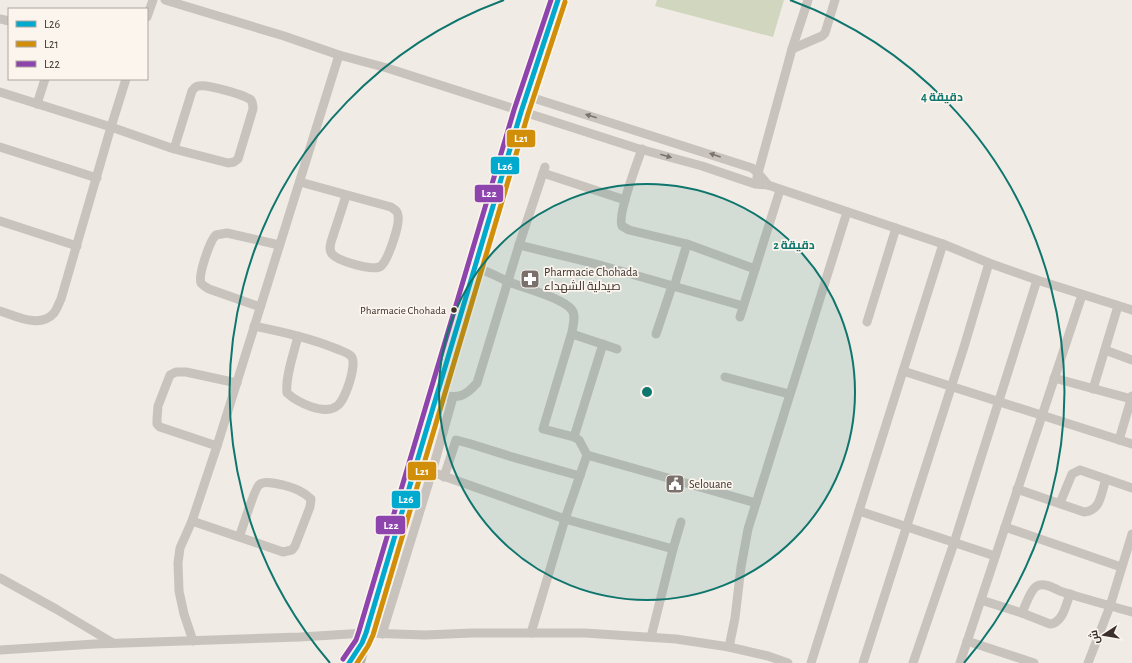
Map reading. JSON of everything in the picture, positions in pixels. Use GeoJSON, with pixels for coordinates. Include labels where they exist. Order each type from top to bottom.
{"type":"FeatureCollection","features":[{"type":"Feature","properties":{"kind":"highway"},"geometry":{"type":"LineString","coordinates":[[357,663],[521,112],[558,0]]}},
{"type":"Feature","properties":{"kind":"highway"},"geometry":{"type":"LineString","coordinates":[[349,663],[364,638]]}},
{"type":"Feature","properties":{"kind":"street"},"geometry":{"type":"LineString","coordinates":[[148,14],[153,0]]}},
{"type":"Feature","properties":{"kind":"street"},"geometry":{"type":"LineString","coordinates":[[165,0],[284,36],[339,55],[387,68],[521,112],[702,166],[755,184],[768,184]]}},
{"type":"Feature","properties":{"kind":"street"},"geometry":{"type":"LineString","coordinates":[[755,184],[792,48],[808,0]]}},
{"type":"Feature","properties":{"kind":"street"},"geometry":{"type":"LineString","coordinates":[[792,48],[822,36],[825,32],[835,0]]}},
{"type":"Feature","properties":{"kind":"street"},"geometry":{"type":"LineString","coordinates":[[193,641],[184,614],[178,574],[180,548],[192,521],[217,446],[339,55]]}},
{"type":"Feature","properties":{"kind":"street"},"geometry":{"type":"LineString","coordinates":[[37,104],[44,80]]}},
{"type":"Feature","properties":{"kind":"street"},"geometry":{"type":"LineString","coordinates":[[0,311],[39,322],[49,318],[55,312],[61,299],[126,80]]}},
{"type":"Feature","properties":{"kind":"street"},"geometry":{"type":"LineString","coordinates":[[0,92],[111,127],[174,149],[214,160],[228,162],[234,162],[240,155],[253,109],[253,103],[250,99],[226,90],[202,85],[196,87],[192,91],[174,149]]}},
{"type":"Feature","properties":{"kind":"street"},"geometry":{"type":"LineString","coordinates":[[527,96],[703,151],[752,168],[768,184],[780,190],[943,244],[989,263],[1037,280],[1132,310]]}},
{"type":"Feature","properties":{"kind":"street"},"geometry":{"type":"LineString","coordinates":[[0,147],[97,178]]}},
{"type":"Feature","properties":{"kind":"street"},"geometry":{"type":"LineString","coordinates":[[642,149],[621,220],[624,228],[687,244],[755,269]]}},
{"type":"Feature","properties":{"kind":"street"},"geometry":{"type":"LineString","coordinates":[[436,395],[459,398],[470,392],[477,383],[519,245],[544,170],[626,200]]}},
{"type":"Feature","properties":{"kind":"street"},"geometry":{"type":"LineString","coordinates":[[300,182],[346,196],[391,207],[397,211],[398,226],[385,260],[381,266],[376,268],[355,265],[340,259],[331,253],[331,242],[346,196]]}},
{"type":"Feature","properties":{"kind":"street"},"geometry":{"type":"LineString","coordinates":[[740,317],[780,190]]}},
{"type":"Feature","properties":{"kind":"street"},"geometry":{"type":"LineString","coordinates":[[729,647],[735,618],[741,567],[748,529],[847,212]]}},
{"type":"Feature","properties":{"kind":"street"},"geometry":{"type":"LineString","coordinates":[[0,221],[77,246]]}},
{"type":"Feature","properties":{"kind":"street"},"geometry":{"type":"LineString","coordinates":[[867,322],[896,228]]}},
{"type":"Feature","properties":{"kind":"street"},"geometry":{"type":"LineString","coordinates":[[260,307],[203,286],[201,279],[210,244],[216,235],[227,233],[279,245]]}},
{"type":"Feature","properties":{"kind":"street"},"geometry":{"type":"LineString","coordinates":[[656,334],[687,244]]}},
{"type":"Feature","properties":{"kind":"street"},"geometry":{"type":"LineString","coordinates":[[810,663],[943,244]]}},
{"type":"Feature","properties":{"kind":"street"},"geometry":{"type":"LineString","coordinates":[[519,245],[743,306]]}},
{"type":"Feature","properties":{"kind":"street"},"geometry":{"type":"LineString","coordinates":[[863,663],[989,263]]}},
{"type":"Feature","properties":{"kind":"street"},"geometry":{"type":"LineString","coordinates":[[475,267],[508,282],[548,296],[572,310],[574,317],[572,334],[543,430],[574,437],[579,440],[587,455],[756,503]]}},
{"type":"Feature","properties":{"kind":"street"},"geometry":{"type":"LineString","coordinates":[[913,663],[954,543],[1037,280]]}},
{"type":"Feature","properties":{"kind":"street"},"geometry":{"type":"LineString","coordinates":[[960,663],[1082,295]]}},
{"type":"Feature","properties":{"kind":"street"},"geometry":{"type":"LineString","coordinates":[[1093,388],[1118,306]]}},
{"type":"Feature","properties":{"kind":"street"},"geometry":{"type":"LineString","coordinates":[[254,326],[298,336],[321,342],[350,355],[354,360],[353,370],[343,399],[339,405],[334,408],[328,410],[316,408],[296,400],[287,393],[286,388],[298,336]]}},
{"type":"Feature","properties":{"kind":"street"},"geometry":{"type":"LineString","coordinates":[[572,334],[617,349]]}},
{"type":"Feature","properties":{"kind":"street"},"geometry":{"type":"LineString","coordinates":[[574,437],[603,344]]}},
{"type":"Feature","properties":{"kind":"street"},"geometry":{"type":"LineString","coordinates":[[1105,350],[1132,360]]}},
{"type":"Feature","properties":{"kind":"street"},"geometry":{"type":"LineString","coordinates":[[217,446],[160,427],[157,424],[158,406],[170,375],[176,372],[186,372],[237,383]]}},
{"type":"Feature","properties":{"kind":"street"},"geometry":{"type":"LineString","coordinates":[[903,372],[1132,444]]}},
{"type":"Feature","properties":{"kind":"street"},"geometry":{"type":"LineString","coordinates":[[725,377],[789,394]]}},
{"type":"Feature","properties":{"kind":"street"},"geometry":{"type":"LineString","coordinates":[[1054,378],[1132,397],[1119,440]]}},
{"type":"Feature","properties":{"kind":"street"},"geometry":{"type":"LineString","coordinates":[[382,634],[432,472],[453,397]]}},
{"type":"Feature","properties":{"kind":"street"},"geometry":{"type":"LineString","coordinates":[[444,477],[456,440],[580,476]]}},
{"type":"Feature","properties":{"kind":"street"},"geometry":{"type":"LineString","coordinates":[[532,633],[565,519],[587,455]]}},
{"type":"Feature","properties":{"kind":"street"},"geometry":{"type":"LineString","coordinates":[[1060,503],[1074,472],[1080,470],[1132,488]]}},
{"type":"Feature","properties":{"kind":"street"},"geometry":{"type":"LineString","coordinates":[[432,472],[565,519],[673,550]]}},
{"type":"Feature","properties":{"kind":"street"},"geometry":{"type":"LineString","coordinates":[[1017,489],[1084,512],[1095,509],[1098,506],[1106,479]]}},
{"type":"Feature","properties":{"kind":"street"},"geometry":{"type":"LineString","coordinates":[[192,521],[283,552],[292,550],[295,546],[310,506],[311,499],[306,494],[298,490],[283,486],[263,483],[259,484],[239,537]]}},
{"type":"Feature","properties":{"kind":"street"},"geometry":{"type":"LineString","coordinates":[[858,511],[995,556]]}},
{"type":"Feature","properties":{"kind":"street"},"geometry":{"type":"LineString","coordinates":[[651,637],[681,522]]}},
{"type":"Feature","properties":{"kind":"street"},"geometry":{"type":"LineString","coordinates":[[1005,527],[1122,567]]}},
{"type":"Feature","properties":{"kind":"street"},"geometry":{"type":"LineString","coordinates":[[1088,663],[1110,606],[1132,534]]}},
{"type":"Feature","properties":{"kind":"street"},"geometry":{"type":"LineString","coordinates":[[0,578],[114,643]]}},
{"type":"Feature","properties":{"kind":"street"},"geometry":{"type":"LineString","coordinates":[[1022,613],[1032,590],[1039,584],[1132,612]]}},
{"type":"Feature","properties":{"kind":"street"},"geometry":{"type":"LineString","coordinates":[[981,600],[1050,624],[1057,623],[1060,620],[1070,594]]}},
{"type":"Feature","properties":{"kind":"street"},"geometry":{"type":"LineString","coordinates":[[0,650],[114,643],[364,638],[382,634],[425,635],[584,632],[676,639],[729,647],[768,656],[788,663]]}},
{"type":"Feature","properties":{"kind":"street"},"geometry":{"type":"LineString","coordinates":[[967,641],[1034,663]]}},
{"type":"Feature","properties":{"kind":"green space"},"geometry":{"type":"Polygon","coordinates":[[[657,0],[784,0],[773,37],[655,6],[657,0]]]}},
{"type":"Feature","properties":{"kind":"transit line","name":"L22"},"geometry":{"type":"LineString","coordinates":[[343,659],[356,640],[359,631],[514,110],[551,0]]}},
{"type":"Feature","properties":{"kind":"transit line","name":"L26"},"geometry":{"type":"LineString","coordinates":[[349,663],[362,643],[366,633],[521,112],[558,0]]}},
{"type":"Feature","properties":{"kind":"transit line","name":"L21"},"geometry":{"type":"LineString","coordinates":[[357,663],[373,635],[528,114],[565,2]]}},
{"type":"Feature","properties":{"kind":"place","name":"Pharmacie Chohada صيدلية الشهداء"},"geometry":{"type":"Point","coordinates":[530,279]}},
{"type":"Feature","properties":{"kind":"place","name":"Pharmacie Chohada"},"geometry":{"type":"Point","coordinates":[454,310]}},
{"type":"Feature","properties":{"kind":"place","name":"Selouane"},"geometry":{"type":"Point","coordinates":[675,484]}}]}
